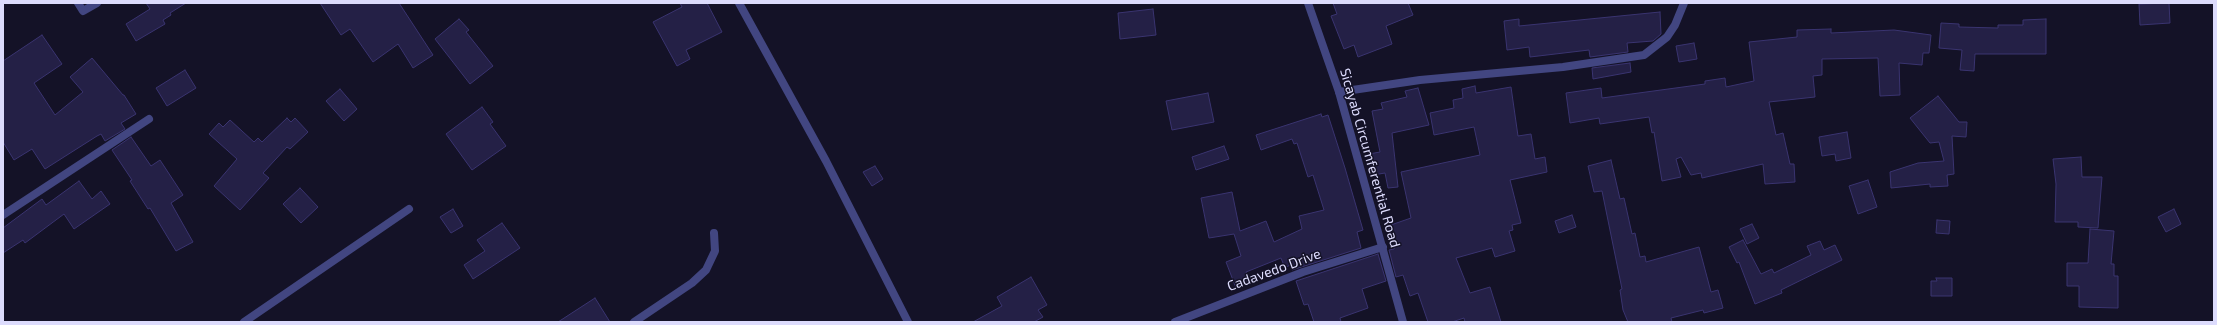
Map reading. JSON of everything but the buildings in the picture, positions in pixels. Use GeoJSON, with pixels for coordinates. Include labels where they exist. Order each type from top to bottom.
{"type":"FeatureCollection","features":[{"type":"Feature","properties":{"kind":"street"},"geometry":{"type":"LineString","coordinates":[[78,3],[83,11],[97,3]]}},
{"type":"Feature","properties":{"kind":"street"},"geometry":{"type":"LineString","coordinates":[[739,3],[826,161],[908,322]]}},
{"type":"Feature","properties":{"kind":"street","name":"Sicayab Circumferential Road"},"geometry":{"type":"LineString","coordinates":[[1308,3],[1339,92],[1403,322]]}},
{"type":"Feature","properties":{"kind":"street"},"geometry":{"type":"LineString","coordinates":[[1339,92],[1420,80],[1563,67],[1644,55],[1667,37],[1675,25],[1684,3]]}},
{"type":"Feature","properties":{"kind":"street"},"geometry":{"type":"LineString","coordinates":[[3,215],[149,119]]}},
{"type":"Feature","properties":{"kind":"street"},"geometry":{"type":"LineString","coordinates":[[244,322],[409,209]]}},
{"type":"Feature","properties":{"kind":"street"},"geometry":{"type":"LineString","coordinates":[[634,322],[692,283],[706,270],[715,251],[714,233]]}},
{"type":"Feature","properties":{"kind":"street","name":"Cadavedo Drive"},"geometry":{"type":"LineString","coordinates":[[1175,322],[1303,272],[1383,247]]}}]}
